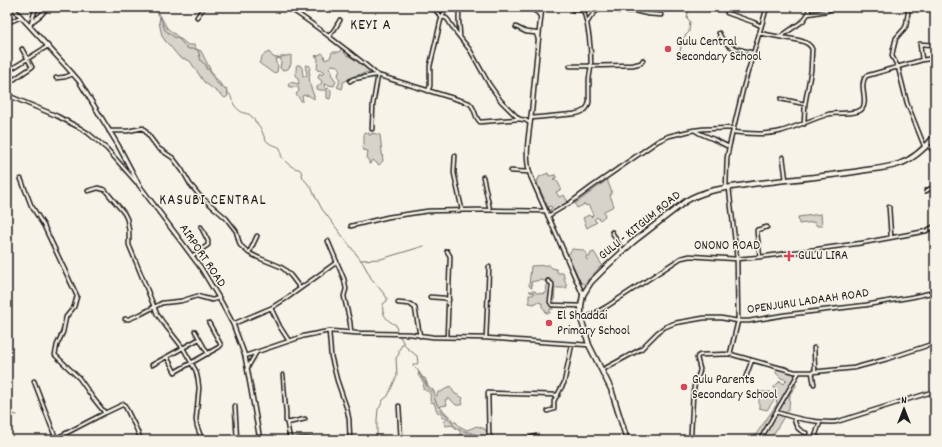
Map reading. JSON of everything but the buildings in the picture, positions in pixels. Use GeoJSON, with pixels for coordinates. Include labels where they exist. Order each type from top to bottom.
{"type":"FeatureCollection","features":[{"type":"Feature","properties":{"kind":"main road","name":"GULU - KITGUM ROAD"},"geometry":{"type":"LineString","coordinates":[[627,440],[611,389],[589,345],[581,319],[583,296],[591,282],[600,273],[634,242],[695,195],[727,188],[891,167],[906,161],[926,146],[935,136]]}},
{"type":"Feature","properties":{"kind":"street","name":"AIRPORT ROAD"},"geometry":{"type":"LineString","coordinates":[[12,7],[83,87],[139,185],[201,268],[219,298],[233,324],[245,356],[260,438]]}},
{"type":"Feature","properties":{"kind":"street"},"geometry":{"type":"LineString","coordinates":[[33,21],[34,12],[37,7]]}},
{"type":"Feature","properties":{"kind":"street"},"geometry":{"type":"LineString","coordinates":[[30,26],[33,21],[48,7]]}},
{"type":"Feature","properties":{"kind":"street"},"geometry":{"type":"LineString","coordinates":[[197,17],[204,7]]}},
{"type":"Feature","properties":{"kind":"street"},"geometry":{"type":"LineString","coordinates":[[287,7],[307,19],[368,66],[377,75]]}},
{"type":"Feature","properties":{"kind":"street"},"geometry":{"type":"LineString","coordinates":[[433,7],[441,17],[448,20],[470,50],[491,87],[505,107],[519,120]]}},
{"type":"Feature","properties":{"kind":"street"},"geometry":{"type":"LineString","coordinates":[[428,91],[430,86],[430,66],[441,17],[447,7]]}},
{"type":"Feature","properties":{"kind":"street"},"geometry":{"type":"LineString","coordinates":[[460,7],[460,37]]}},
{"type":"Feature","properties":{"kind":"street"},"geometry":{"type":"LineString","coordinates":[[521,7],[536,10],[541,16]]}},
{"type":"Feature","properties":{"kind":"street"},"geometry":{"type":"LineString","coordinates":[[542,7],[527,158],[529,172],[583,296]]}},
{"type":"Feature","properties":{"kind":"street"},"geometry":{"type":"LineString","coordinates":[[531,118],[574,114],[586,109],[589,105],[591,55],[587,23],[584,12],[581,10],[573,10],[571,7]]}},
{"type":"Feature","properties":{"kind":"street"},"geometry":{"type":"LineString","coordinates":[[587,23],[598,9],[604,7]]}},
{"type":"Feature","properties":{"kind":"street"},"geometry":{"type":"LineString","coordinates":[[612,7],[619,11],[635,11],[661,15]]}},
{"type":"Feature","properties":{"kind":"street"},"geometry":{"type":"LineString","coordinates":[[731,7],[727,12],[753,22],[761,27]]}},
{"type":"Feature","properties":{"kind":"street"},"geometry":{"type":"LineString","coordinates":[[730,354],[738,321],[737,259],[727,188],[727,158],[753,53],[767,7]]}},
{"type":"Feature","properties":{"kind":"street"},"geometry":{"type":"LineString","coordinates":[[780,37],[803,21],[808,14],[809,7]]}},
{"type":"Feature","properties":{"kind":"street"},"geometry":{"type":"LineString","coordinates":[[808,14],[830,10],[836,7]]}},
{"type":"Feature","properties":{"kind":"street"},"geometry":{"type":"LineString","coordinates":[[908,7],[906,26],[896,38],[892,50],[892,56],[898,67],[907,103],[926,146],[935,154]]}},
{"type":"Feature","properties":{"kind":"street"},"geometry":{"type":"LineString","coordinates":[[7,23],[21,16]]}},
{"type":"Feature","properties":{"kind":"street"},"geometry":{"type":"LineString","coordinates":[[329,36],[340,20]]}},
{"type":"Feature","properties":{"kind":"street"},"geometry":{"type":"LineString","coordinates":[[516,27],[526,32],[536,33],[538,40]]}},
{"type":"Feature","properties":{"kind":"street"},"geometry":{"type":"LineString","coordinates":[[719,33],[723,41],[733,48],[753,53]]}},
{"type":"Feature","properties":{"kind":"street"},"geometry":{"type":"LineString","coordinates":[[759,33],[806,42],[811,46],[811,70],[805,104],[804,124]]}},
{"type":"Feature","properties":{"kind":"street"},"geometry":{"type":"LineString","coordinates":[[922,60],[920,44],[935,45]]}},
{"type":"Feature","properties":{"kind":"street"},"geometry":{"type":"LineString","coordinates":[[22,49],[28,59],[32,66],[32,67],[13,80],[7,73],[8,71],[28,59],[48,46]]}},
{"type":"Feature","properties":{"kind":"street"},"geometry":{"type":"LineString","coordinates":[[733,132],[770,133],[804,124],[829,114],[851,113],[862,108],[864,104],[862,82],[864,77],[922,60],[935,58]]}},
{"type":"Feature","properties":{"kind":"street"},"geometry":{"type":"LineString","coordinates":[[570,66],[634,65],[643,60]]}},
{"type":"Feature","properties":{"kind":"street"},"geometry":{"type":"LineString","coordinates":[[56,78],[73,74]]}},
{"type":"Feature","properties":{"kind":"street"},"geometry":{"type":"LineString","coordinates":[[372,129],[373,104],[377,75]]}},
{"type":"Feature","properties":{"kind":"street"},"geometry":{"type":"LineString","coordinates":[[350,81],[353,79],[377,75],[469,103],[473,107],[480,122],[525,120],[530,123]]}},
{"type":"Feature","properties":{"kind":"street"},"geometry":{"type":"LineString","coordinates":[[7,95],[57,116],[84,130],[107,149],[139,185]]}},
{"type":"Feature","properties":{"kind":"street"},"geometry":{"type":"LineString","coordinates":[[782,99],[805,104]]}},
{"type":"Feature","properties":{"kind":"street"},"geometry":{"type":"LineString","coordinates":[[109,131],[128,131],[143,128],[158,148],[173,158],[198,195],[226,218],[236,231],[240,245],[249,253],[279,266],[291,276],[300,288]]}},
{"type":"Feature","properties":{"kind":"street"},"geometry":{"type":"LineString","coordinates":[[548,216],[570,203],[658,141],[669,136],[694,130],[734,128]]}},
{"type":"Feature","properties":{"kind":"street"},"geometry":{"type":"LineString","coordinates":[[694,130],[699,134],[729,147]]}},
{"type":"Feature","properties":{"kind":"street"},"geometry":{"type":"LineString","coordinates":[[455,156],[454,173],[462,210]]}},
{"type":"Feature","properties":{"kind":"street"},"geometry":{"type":"LineString","coordinates":[[783,157],[786,180]]}},
{"type":"Feature","properties":{"kind":"street"},"geometry":{"type":"LineString","coordinates":[[511,171],[529,172]]}},
{"type":"Feature","properties":{"kind":"street"},"geometry":{"type":"LineString","coordinates":[[483,177],[490,210]]}},
{"type":"Feature","properties":{"kind":"street"},"geometry":{"type":"LineString","coordinates":[[21,179],[32,205],[44,226],[77,296],[74,307],[66,317],[55,355],[79,378],[105,413]]}},
{"type":"Feature","properties":{"kind":"street"},"geometry":{"type":"LineString","coordinates":[[926,191],[935,186]]}},
{"type":"Feature","properties":{"kind":"street"},"geometry":{"type":"LineString","coordinates":[[88,191],[98,188],[105,190],[127,219],[129,245],[157,314],[183,348],[196,371],[199,388],[196,420],[202,440]]}},
{"type":"Feature","properties":{"kind":"street"},"geometry":{"type":"LineString","coordinates":[[889,206],[891,237]]}},
{"type":"Feature","properties":{"kind":"street"},"geometry":{"type":"LineString","coordinates":[[351,226],[388,217],[418,212],[462,210],[546,211]]}},
{"type":"Feature","properties":{"kind":"street","name":"ONONO ROAD"},"geometry":{"type":"LineString","coordinates":[[581,319],[606,307],[681,258],[690,256],[737,259],[760,257],[916,233],[935,226]]}},
{"type":"Feature","properties":{"kind":"street"},"geometry":{"type":"LineString","coordinates":[[192,256],[208,245],[208,241],[201,227]]}},
{"type":"Feature","properties":{"kind":"street"},"geometry":{"type":"LineString","coordinates":[[760,257],[757,233],[758,230],[768,227]]}},
{"type":"Feature","properties":{"kind":"street"},"geometry":{"type":"LineString","coordinates":[[612,232],[623,252]]}},
{"type":"Feature","properties":{"kind":"street"},"geometry":{"type":"LineString","coordinates":[[249,253],[258,236]]}},
{"type":"Feature","properties":{"kind":"street"},"geometry":{"type":"LineString","coordinates":[[328,241],[344,280],[346,289],[344,296],[351,332]]}},
{"type":"Feature","properties":{"kind":"street"},"geometry":{"type":"LineString","coordinates":[[447,337],[450,256],[448,250]]}},
{"type":"Feature","properties":{"kind":"street"},"geometry":{"type":"LineString","coordinates":[[233,324],[271,308],[288,298],[337,262]]}},
{"type":"Feature","properties":{"kind":"street"},"geometry":{"type":"LineString","coordinates":[[486,338],[489,267]]}},
{"type":"Feature","properties":{"kind":"street"},"geometry":{"type":"LineString","coordinates":[[548,281],[552,284],[550,302],[552,305],[581,306]]}},
{"type":"Feature","properties":{"kind":"street","name":"OPENJURU LADAAH ROAD"},"geometry":{"type":"LineString","coordinates":[[601,370],[641,349],[658,332],[675,323],[704,318],[749,321],[784,315],[866,305],[935,292]]}},
{"type":"Feature","properties":{"kind":"street"},"geometry":{"type":"LineString","coordinates":[[125,319],[129,319],[155,308],[162,303],[181,301],[197,296],[212,300],[219,298]]}},
{"type":"Feature","properties":{"kind":"street"},"geometry":{"type":"LineString","coordinates":[[430,297],[449,300]]}},
{"type":"Feature","properties":{"kind":"street"},"geometry":{"type":"LineString","coordinates":[[398,303],[410,304],[415,308],[420,336]]}},
{"type":"Feature","properties":{"kind":"street"},"geometry":{"type":"LineString","coordinates":[[271,308],[289,341]]}},
{"type":"Feature","properties":{"kind":"street"},"geometry":{"type":"LineString","coordinates":[[167,358],[175,372],[219,348],[221,345],[209,323]]}},
{"type":"Feature","properties":{"kind":"street"},"geometry":{"type":"LineString","coordinates":[[195,331],[208,354]]}},
{"type":"Feature","properties":{"kind":"street"},"geometry":{"type":"LineString","coordinates":[[329,331],[331,356],[348,414],[350,440]]}},
{"type":"Feature","properties":{"kind":"street"},"geometry":{"type":"LineString","coordinates":[[245,356],[315,333],[329,331],[486,338],[589,345]]}},
{"type":"Feature","properties":{"kind":"street"},"geometry":{"type":"LineString","coordinates":[[152,365],[199,339]]}},
{"type":"Feature","properties":{"kind":"street"},"geometry":{"type":"LineString","coordinates":[[692,440],[693,394],[695,382],[700,369],[697,358],[700,355],[730,354],[795,372],[813,372],[854,368],[887,359],[935,342]]}},
{"type":"Feature","properties":{"kind":"street"},"geometry":{"type":"LineString","coordinates":[[548,411],[554,409],[554,401],[564,383],[572,344]]}},
{"type":"Feature","properties":{"kind":"street"},"geometry":{"type":"LineString","coordinates":[[814,348],[814,384]]}},
{"type":"Feature","properties":{"kind":"street"},"geometry":{"type":"LineString","coordinates":[[248,367],[256,352]]}},
{"type":"Feature","properties":{"kind":"street"},"geometry":{"type":"LineString","coordinates":[[745,379],[752,360]]}},
{"type":"Feature","properties":{"kind":"street"},"geometry":{"type":"LineString","coordinates":[[760,440],[799,372]]}},
{"type":"Feature","properties":{"kind":"street"},"geometry":{"type":"LineString","coordinates":[[283,375],[286,421],[290,440]]}},
{"type":"Feature","properties":{"kind":"street"},"geometry":{"type":"LineString","coordinates":[[34,382],[54,439],[124,404],[141,440]]}},
{"type":"Feature","properties":{"kind":"street"},"geometry":{"type":"LineString","coordinates":[[776,412],[794,418],[820,422],[836,422],[935,391]]}},
{"type":"Feature","properties":{"kind":"street"},"geometry":{"type":"LineString","coordinates":[[537,436],[530,438],[491,439],[489,434],[488,393],[558,395]]}},
{"type":"Feature","properties":{"kind":"street"},"geometry":{"type":"LineString","coordinates":[[235,406],[237,439]]}},
{"type":"Feature","properties":{"kind":"street"},"geometry":{"type":"LineString","coordinates":[[399,406],[401,440]]}},
{"type":"Feature","properties":{"kind":"street"},"geometry":{"type":"LineString","coordinates":[[794,418],[797,428],[801,432],[806,433]]}},
{"type":"Feature","properties":{"kind":"street"},"geometry":{"type":"LineString","coordinates":[[287,423],[305,419]]}},
{"type":"Feature","properties":{"kind":"street"},"geometry":{"type":"LineString","coordinates":[[820,422],[814,437],[820,439]]}},
{"type":"Feature","properties":{"kind":"street"},"geometry":{"type":"LineString","coordinates":[[65,434],[65,440]]}},
{"type":"Feature","properties":{"kind":"street"},"geometry":{"type":"LineString","coordinates":[[223,440],[260,438]]}},
{"type":"Feature","properties":{"kind":"street"},"geometry":{"type":"LineString","coordinates":[[293,440],[318,440]]}},
{"type":"Feature","properties":{"kind":"shaded area"},"geometry":{"type":"Polygon","coordinates":[[[160,17],[167,28],[188,45],[194,45],[196,49],[201,51],[212,73],[227,90],[228,96],[225,98],[204,82],[190,61],[179,57],[166,42],[162,36],[159,22],[160,17]]]}},
{"type":"Feature","properties":{"kind":"shaded area"},"geometry":{"type":"Polygon","coordinates":[[[341,48],[344,49],[345,54],[367,66],[373,73],[371,74],[369,72],[354,76],[353,79],[348,79],[343,82],[342,89],[337,87],[339,83],[338,75],[340,69],[338,66],[332,65],[329,68],[336,81],[334,86],[324,84],[326,89],[329,88],[331,90],[330,99],[327,98],[327,90],[317,89],[322,81],[318,78],[319,74],[320,73],[322,75],[324,73],[323,71],[317,70],[318,58],[315,56],[322,53],[325,60],[330,58],[332,52],[340,52],[341,48]]]}},
{"type":"Feature","properties":{"kind":"shaded area"},"geometry":{"type":"Polygon","coordinates":[[[269,52],[276,58],[291,55],[291,64],[288,69],[282,70],[280,68],[281,58],[275,61],[278,66],[277,72],[273,73],[259,63],[263,55],[269,52]]]}},
{"type":"Feature","properties":{"kind":"shaded area"},"geometry":{"type":"Polygon","coordinates":[[[297,65],[300,65],[302,68],[303,76],[306,76],[307,74],[305,66],[310,66],[310,85],[314,99],[304,95],[302,96],[303,101],[301,101],[296,94],[299,91],[298,87],[288,86],[290,82],[299,84],[296,74],[297,65]]]}},
{"type":"Feature","properties":{"kind":"shaded area"},"geometry":{"type":"Polygon","coordinates":[[[364,132],[369,133],[369,135],[372,133],[380,135],[383,161],[379,165],[373,160],[369,164],[367,159],[368,151],[363,150],[362,146],[364,145],[364,132]]]}},
{"type":"Feature","properties":{"kind":"shaded area"},"geometry":{"type":"Polygon","coordinates":[[[548,173],[549,176],[556,175],[556,178],[553,179],[557,181],[561,188],[556,192],[559,197],[564,195],[568,202],[553,211],[549,210],[552,208],[551,206],[548,207],[537,183],[539,177],[548,173]]]}},
{"type":"Feature","properties":{"kind":"shaded area"},"geometry":{"type":"Polygon","coordinates":[[[607,180],[612,192],[610,195],[614,206],[604,211],[605,216],[600,220],[597,217],[594,220],[597,222],[587,228],[583,218],[589,215],[591,217],[593,215],[590,208],[585,204],[577,208],[575,204],[607,180]]]}},
{"type":"Feature","properties":{"kind":"shaded area"},"geometry":{"type":"Polygon","coordinates":[[[821,214],[822,226],[817,226],[814,222],[799,224],[798,217],[821,214]]]}},
{"type":"Feature","properties":{"kind":"shaded area"},"geometry":{"type":"Polygon","coordinates":[[[572,249],[582,250],[587,254],[586,259],[588,260],[591,253],[594,252],[602,265],[584,284],[581,283],[568,255],[572,249]]]}},
{"type":"Feature","properties":{"kind":"shaded area"},"geometry":{"type":"Polygon","coordinates":[[[549,265],[556,269],[558,273],[563,273],[567,288],[555,288],[554,302],[552,302],[553,309],[550,309],[550,313],[546,313],[542,307],[542,303],[529,303],[529,295],[533,295],[534,293],[529,291],[535,291],[536,293],[541,294],[546,293],[547,284],[545,281],[540,280],[531,282],[532,288],[529,285],[531,266],[549,265]]]}},
{"type":"Feature","properties":{"kind":"shaded area"},"geometry":{"type":"Polygon","coordinates":[[[785,366],[794,372],[796,386],[790,394],[789,408],[770,440],[752,440],[777,404],[774,387],[780,381],[784,384],[787,380],[781,378],[776,373],[777,367],[785,366]]]}},
{"type":"Feature","properties":{"kind":"shaded area"},"geometry":{"type":"Polygon","coordinates":[[[419,372],[423,378],[425,378],[428,386],[433,390],[436,396],[438,392],[441,392],[450,386],[455,394],[463,398],[462,405],[456,405],[449,398],[445,400],[447,405],[440,407],[453,422],[456,422],[459,426],[467,430],[477,426],[485,429],[490,440],[479,440],[465,433],[459,438],[458,436],[461,432],[452,425],[446,426],[444,422],[447,419],[445,417],[442,418],[442,413],[438,413],[434,402],[432,403],[430,400],[430,393],[423,389],[424,383],[418,375],[419,372]]]}},
{"type":"Feature","properties":{"kind":"shaded area"},"geometry":{"type":"Polygon","coordinates":[[[759,392],[771,392],[774,400],[767,410],[759,408],[759,392]]]}},
{"type":"Feature","properties":{"kind":"waterway"},"geometry":{"type":"LineString","coordinates":[[152,7],[160,17],[165,30],[179,39],[189,49],[198,50],[201,61],[206,65],[206,69],[209,69],[217,83],[231,96]]}},
{"type":"Feature","properties":{"kind":"waterway"},"geometry":{"type":"LineString","coordinates":[[680,54],[684,37],[689,32],[690,21],[687,18],[689,7]]}},
{"type":"Feature","properties":{"kind":"waterway"},"geometry":{"type":"LineString","coordinates":[[231,97],[237,109],[249,114],[260,127],[267,142],[280,148],[281,155],[286,162],[301,171],[303,178],[312,189],[322,209],[363,263],[371,278],[387,298],[387,301],[383,304],[383,311],[387,319],[396,325],[397,331]]}},
{"type":"Feature","properties":{"kind":"waterway"},"geometry":{"type":"LineString","coordinates":[[361,260],[381,259],[424,246]]}},
{"type":"Feature","properties":{"kind":"waterway"},"geometry":{"type":"LineString","coordinates":[[399,335],[406,347],[417,356],[418,363],[413,365],[426,383],[427,388],[431,391],[439,408],[457,428],[481,436],[487,440]]}},
{"type":"Feature","properties":{"kind":"waterway"},"geometry":{"type":"LineString","coordinates":[[377,440],[378,409],[383,400],[388,396],[397,376],[396,358],[403,343]]}},
{"type":"Feature","properties":{"kind":"waterway"},"geometry":{"type":"LineString","coordinates":[[7,413],[17,415]]}},
{"type":"Feature","properties":{"kind":"place","name":"Gulu Central Secondary School"},"geometry":{"type":"Point","coordinates":[668,49]}},
{"type":"Feature","properties":{"kind":"place","name":"GULU LIRA"},"geometry":{"type":"Point","coordinates":[789,256]}},
{"type":"Feature","properties":{"kind":"place","name":"El Shaddai Primary School"},"geometry":{"type":"Point","coordinates":[549,323]}},
{"type":"Feature","properties":{"kind":"place","name":"Gulu Parents Secondary School"},"geometry":{"type":"Point","coordinates":[684,387]}},
{"type":"Feature","properties":{"kind":"district","name":"KEYI A"},"geometry":{"type":"Point","coordinates":[371,26]}},
{"type":"Feature","properties":{"kind":"district","name":"KASUBI CENTRAL"},"geometry":{"type":"Point","coordinates":[213,201]}}]}
